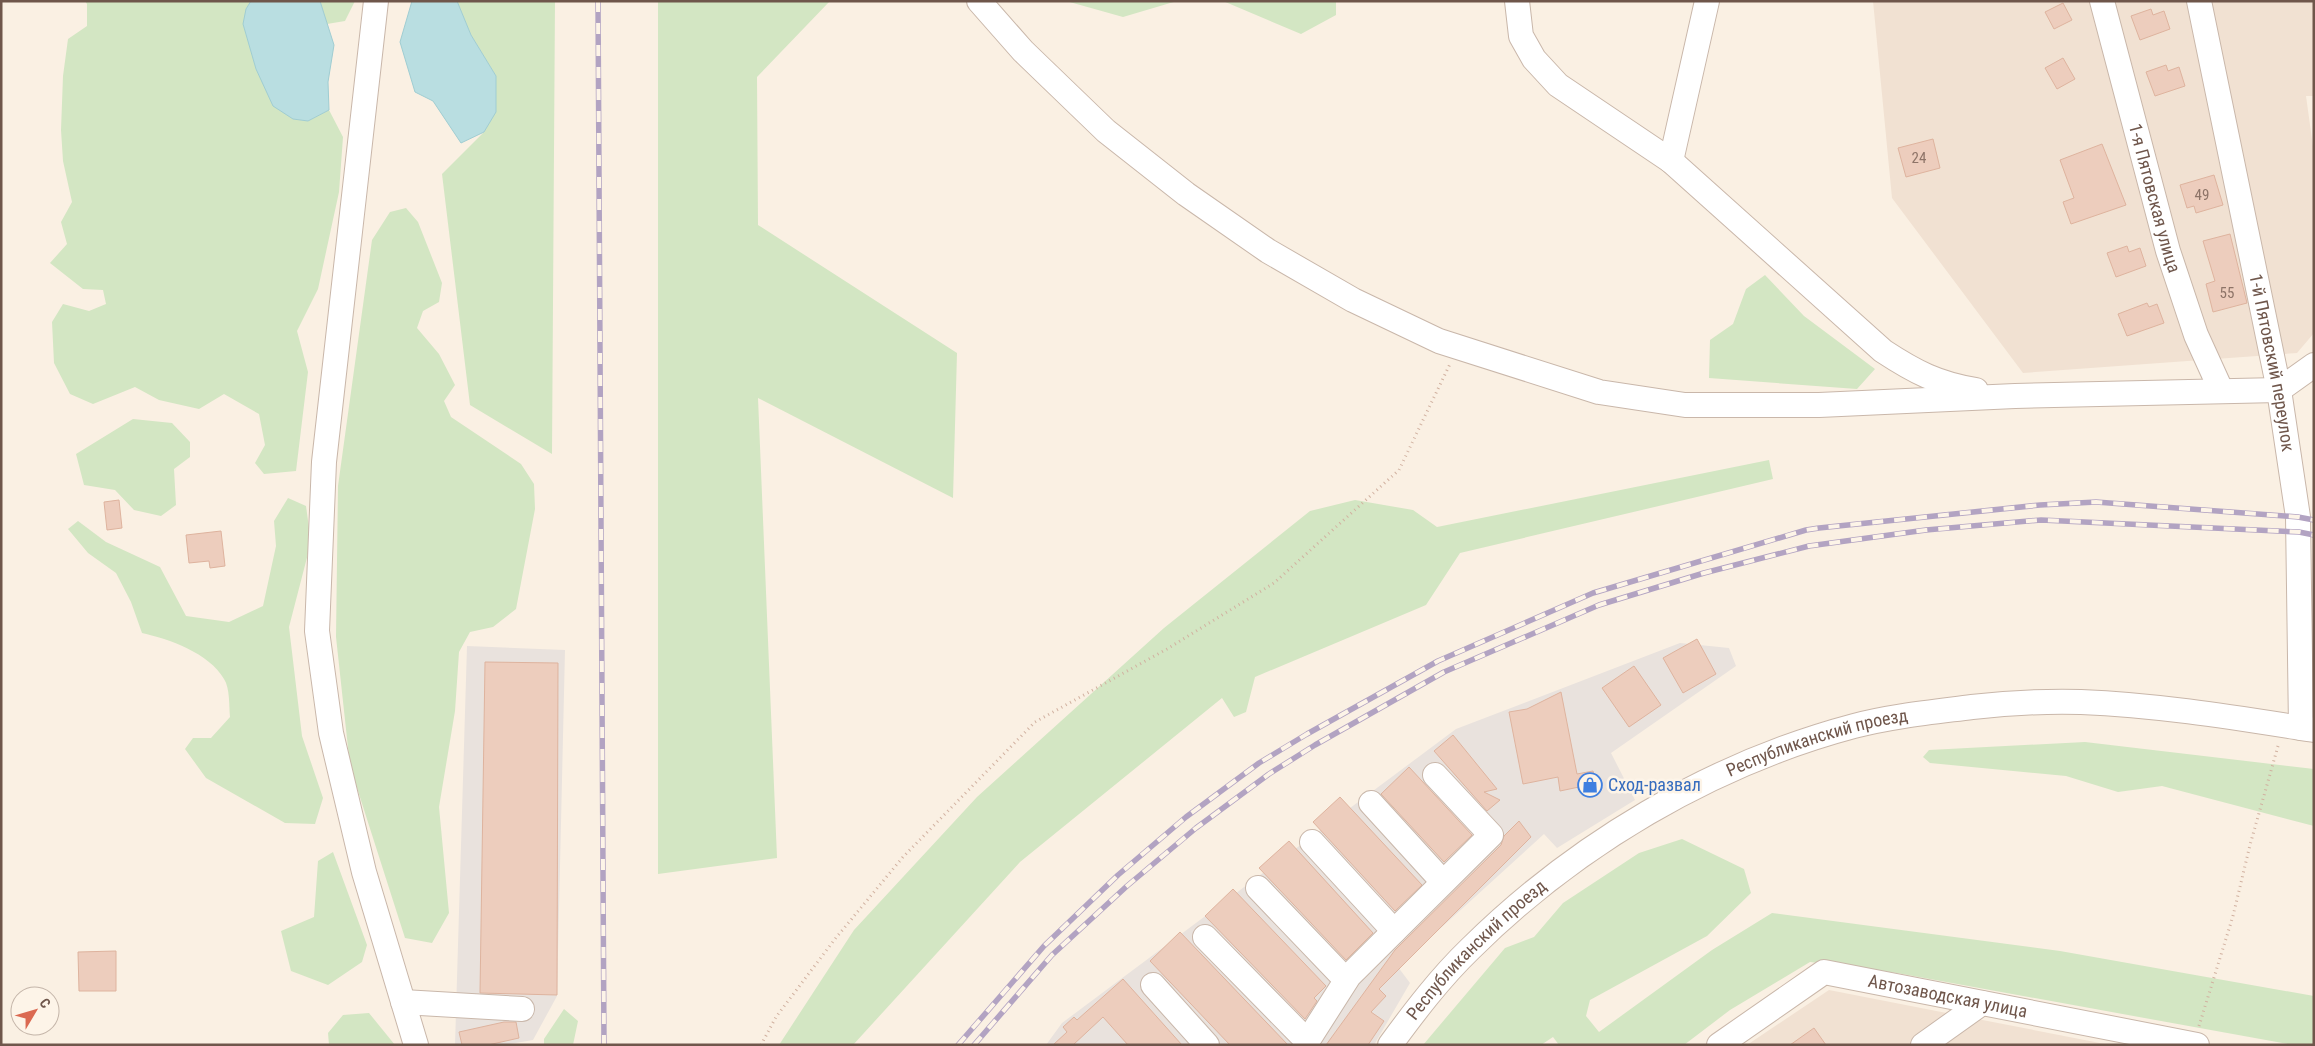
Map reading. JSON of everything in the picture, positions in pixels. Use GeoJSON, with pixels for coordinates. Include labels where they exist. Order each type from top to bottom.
{"type":"FeatureCollection","features":[{"type":"Feature","properties":{"kind":"street"},"geometry":{"type":"LineString","coordinates":[[376,1],[324,462],[317,631],[334,743],[364,872],[416,1045]]}},
{"type":"Feature","properties":{"kind":"street"},"geometry":{"type":"LineString","coordinates":[[979,1],[1022,51],[1106,130],[1186,194],[1268,251],[1353,300],[1439,341],[1599,392],[1685,405],[1819,405],[2014,396],[2279,390],[2314,365]]}},
{"type":"Feature","properties":{"kind":"street"},"geometry":{"type":"LineString","coordinates":[[1517,1],[1522,36],[1534,59],[1558,85],[1671,161],[1883,350],[1915,372],[1954,386],[2014,396]]}},
{"type":"Feature","properties":{"kind":"street"},"geometry":{"type":"LineString","coordinates":[[1671,161],[1707,1]]}},
{"type":"Feature","properties":{"kind":"street","name":"1-я Пятовская улица"},"geometry":{"type":"LineString","coordinates":[[2102,1],[2168,251],[2196,335],[2221,390]]}},
{"type":"Feature","properties":{"kind":"street","name":"1-й Пятовский переулок"},"geometry":{"type":"LineString","coordinates":[[2199,1],[2279,390],[2298,517],[2299,728]]}},
{"type":"Feature","properties":{"kind":"street","name":"Республиканский проезд"},"geometry":{"type":"LineString","coordinates":[[1390,1045],[1427,996],[1470,949],[1517,906],[1573,862],[1633,822],[1713,777],[1779,750],[1855,726],[1928,712],[2003,704],[2080,702],[2129,706],[2299,728]]}},
{"type":"Feature","properties":{"kind":"street"},"geometry":{"type":"LineString","coordinates":[[1205,937],[1306,1043],[1346,980],[1491,835],[1435,775]]}},
{"type":"Feature","properties":{"kind":"street"},"geometry":{"type":"LineString","coordinates":[[1371,803],[1443,882]]}},
{"type":"Feature","properties":{"kind":"street"},"geometry":{"type":"LineString","coordinates":[[1312,842],[1394,931]]}},
{"type":"Feature","properties":{"kind":"street"},"geometry":{"type":"LineString","coordinates":[[1258,888],[1346,980]]}},
{"type":"Feature","properties":{"kind":"street","name":"Автозаводская улица"},"geometry":{"type":"LineString","coordinates":[[1719,1045],[1824,972],[2195,1044]]}},
{"type":"Feature","properties":{"kind":"street"},"geometry":{"type":"LineString","coordinates":[[1152,985],[1208,1045]]}},
{"type":"Feature","properties":{"kind":"street"},"geometry":{"type":"LineString","coordinates":[[403,1002],[522,1009]]}},
{"type":"Feature","properties":{"kind":"street"},"geometry":{"type":"LineString","coordinates":[[1923,1045],[1982,1003]]}},
{"type":"Feature","properties":{"kind":"path"},"geometry":{"type":"LineString","coordinates":[[761,1045],[782,1009],[835,939],[903,857],[1035,722],[1167,649],[1274,584],[1399,470],[1459,348]]}},
{"type":"Feature","properties":{"kind":"path"},"geometry":{"type":"LineString","coordinates":[[2195,1044],[2233,916],[2250,845],[2299,728]]}},
{"type":"Feature","properties":{"kind":"shaded area"},"geometry":{"type":"Polygon","coordinates":[[[1873,1],[2314,1],[2314,96],[2306,96],[2314,154],[2314,333],[2297,353],[2023,373],[1892,198],[1873,1]]]}},
{"type":"Feature","properties":{"kind":"shaded area"},"geometry":{"type":"Polygon","coordinates":[[[1680,643],[1729,648],[1736,666],[1611,753],[1635,800],[1557,848],[1544,834],[1398,967],[1410,983],[1374,1045],[1046,1045],[1062,1023],[1456,729],[1680,643]]]}},
{"type":"Feature","properties":{"kind":"shaded area"},"geometry":{"type":"Polygon","coordinates":[[[467,646],[565,650],[557,996],[533,1040],[503,1045],[455,1045],[467,646]]]}},
{"type":"Feature","properties":{"kind":"shaded area"},"geometry":{"type":"Polygon","coordinates":[[[1829,990],[2110,1045],[1747,1045],[1829,990]]]}},
{"type":"Feature","properties":{"kind":"green space"},"geometry":{"type":"Polygon","coordinates":[[[85,1],[251,1],[246,9],[293,119],[308,121],[329,110],[343,137],[339,192],[318,289],[297,331],[308,372],[296,471],[264,474],[255,463],[265,445],[259,414],[224,394],[199,409],[159,400],[135,387],[93,404],[70,394],[54,363],[52,322],[63,304],[89,311],[106,304],[103,290],[83,289],[50,263],[67,244],[61,222],[72,202],[63,161],[61,130],[63,76],[68,39],[87,26],[87,4],[85,1]]]}},
{"type":"Feature","properties":{"kind":"green space"},"geometry":{"type":"Polygon","coordinates":[[[320,1],[355,1],[345,21],[327,24],[320,1]]]}},
{"type":"Feature","properties":{"kind":"green space"},"geometry":{"type":"Polygon","coordinates":[[[457,1],[555,1],[552,454],[470,405],[442,174],[484,132],[496,76],[471,35],[457,1]]]}},
{"type":"Feature","properties":{"kind":"green space"},"geometry":{"type":"Polygon","coordinates":[[[658,1],[830,1],[757,77],[758,225],[957,353],[953,498],[758,398],[777,858],[658,874],[658,1]]]}},
{"type":"Feature","properties":{"kind":"green space"},"geometry":{"type":"Polygon","coordinates":[[[1066,1],[1177,1],[1123,17],[1066,1]]]}},
{"type":"Feature","properties":{"kind":"green space"},"geometry":{"type":"Polygon","coordinates":[[[1223,1],[1336,1],[1336,15],[1301,34],[1223,1]]]}},
{"type":"Feature","properties":{"kind":"green space"},"geometry":{"type":"Polygon","coordinates":[[[406,208],[418,222],[442,283],[439,302],[423,311],[417,328],[439,354],[455,385],[444,401],[451,417],[521,464],[534,484],[535,509],[516,609],[493,627],[470,632],[459,652],[455,711],[439,807],[449,913],[432,943],[405,938],[350,766],[336,637],[338,486],[372,240],[390,212],[406,208]]]}},
{"type":"Feature","properties":{"kind":"green space"},"geometry":{"type":"Polygon","coordinates":[[[1765,275],[1804,316],[1875,369],[1857,389],[1709,378],[1710,340],[1733,324],[1746,289],[1765,275]]]}},
{"type":"Feature","properties":{"kind":"green space"},"geometry":{"type":"Polygon","coordinates":[[[133,419],[172,423],[190,442],[190,457],[174,469],[176,505],[161,516],[134,510],[115,490],[84,485],[76,454],[133,419]]]}},
{"type":"Feature","properties":{"kind":"green space"},"geometry":{"type":"Polygon","coordinates":[[[1769,460],[1773,479],[1460,553],[1426,605],[1255,677],[1246,712],[1234,717],[1222,698],[1020,862],[853,1045],[779,1045],[854,930],[977,797],[1164,628],[1310,511],[1355,500],[1413,510],[1437,527],[1769,460]]]}},
{"type":"Feature","properties":{"kind":"green space"},"geometry":{"type":"Polygon","coordinates":[[[288,498],[306,506],[311,542],[289,627],[302,736],[323,798],[315,824],[285,823],[206,778],[185,749],[193,738],[211,738],[230,717],[228,692],[224,679],[209,662],[187,648],[142,633],[131,602],[116,573],[88,553],[68,529],[78,521],[106,542],[160,567],[186,616],[229,622],[263,606],[276,546],[274,521],[288,498]]]}},
{"type":"Feature","properties":{"kind":"green space"},"geometry":{"type":"Polygon","coordinates":[[[2085,742],[2314,769],[2314,826],[2162,786],[2118,792],[2066,776],[1930,763],[1923,757],[1929,750],[2085,742]]]}},
{"type":"Feature","properties":{"kind":"green space"},"geometry":{"type":"Polygon","coordinates":[[[1682,839],[1744,869],[1751,893],[1707,936],[1590,1000],[1586,1016],[1599,1032],[1712,950],[1772,913],[2060,951],[2314,996],[2314,1045],[2293,1045],[1897,973],[1810,962],[1730,1010],[1684,1045],[1559,1045],[1553,1037],[1541,1045],[1423,1045],[1505,948],[1534,937],[1563,903],[1639,853],[1682,839]]]}},
{"type":"Feature","properties":{"kind":"green space"},"geometry":{"type":"Polygon","coordinates":[[[333,852],[367,945],[362,962],[328,985],[291,971],[281,931],[314,917],[318,861],[333,852]]]}},
{"type":"Feature","properties":{"kind":"green space"},"geometry":{"type":"Polygon","coordinates":[[[564,1009],[578,1021],[573,1045],[544,1045],[544,1039],[564,1009]]]}},
{"type":"Feature","properties":{"kind":"green space"},"geometry":{"type":"Polygon","coordinates":[[[369,1013],[395,1045],[329,1045],[328,1033],[343,1015],[369,1013]]]}},
{"type":"Feature","properties":{"kind":"water"},"geometry":{"type":"Polygon","coordinates":[[[251,1],[320,1],[334,45],[328,82],[329,110],[308,121],[293,119],[273,106],[256,69],[243,24],[246,9],[251,1]]]}},
{"type":"Feature","properties":{"kind":"water"},"geometry":{"type":"Polygon","coordinates":[[[412,1],[457,1],[471,35],[496,76],[496,112],[484,132],[461,143],[433,101],[415,92],[400,42],[412,1]]]}},
{"type":"Feature","properties":{"kind":"building"},"geometry":{"type":"Polygon","coordinates":[[[2063,3],[2072,20],[2054,29],[2045,12],[2063,3]]]}},
{"type":"Feature","properties":{"kind":"building"},"geometry":{"type":"Polygon","coordinates":[[[2151,9],[2153,15],[2164,11],[2170,29],[2140,40],[2131,16],[2151,9]]]}},
{"type":"Feature","properties":{"kind":"building"},"geometry":{"type":"Polygon","coordinates":[[[2063,58],[2075,79],[2057,89],[2045,68],[2063,58]]]}},
{"type":"Feature","properties":{"kind":"building"},"geometry":{"type":"Polygon","coordinates":[[[2166,65],[2168,71],[2179,67],[2185,86],[2155,96],[2146,72],[2166,65]]]}},
{"type":"Feature","properties":{"kind":"building"},"geometry":{"type":"Polygon","coordinates":[[[1933,139],[1940,168],[1906,177],[1898,148],[1933,139]]]}},
{"type":"Feature","properties":{"kind":"building"},"geometry":{"type":"Polygon","coordinates":[[[2102,144],[2126,205],[2071,224],[2063,202],[2074,198],[2060,160],[2102,144]]]}},
{"type":"Feature","properties":{"kind":"building"},"geometry":{"type":"Polygon","coordinates":[[[2214,175],[2223,205],[2196,213],[2194,206],[2187,208],[2180,185],[2214,175]]]}},
{"type":"Feature","properties":{"kind":"building"},"geometry":{"type":"Polygon","coordinates":[[[2230,234],[2247,303],[2213,312],[2206,284],[2215,281],[2203,241],[2230,234]]]}},
{"type":"Feature","properties":{"kind":"building"},"geometry":{"type":"Polygon","coordinates":[[[2127,246],[2129,252],[2140,248],[2146,266],[2116,277],[2107,253],[2127,246]]]}},
{"type":"Feature","properties":{"kind":"building"},"geometry":{"type":"Polygon","coordinates":[[[2147,303],[2149,307],[2157,304],[2164,323],[2127,336],[2118,314],[2147,303]]]}},
{"type":"Feature","properties":{"kind":"building"},"geometry":{"type":"Polygon","coordinates":[[[119,500],[122,528],[107,530],[104,502],[119,500]]]}},
{"type":"Feature","properties":{"kind":"building"},"geometry":{"type":"Polygon","coordinates":[[[221,531],[225,566],[210,568],[209,561],[189,563],[186,535],[221,531]]]}},
{"type":"Feature","properties":{"kind":"building"},"geometry":{"type":"Polygon","coordinates":[[[1697,639],[1716,674],[1683,693],[1663,658],[1697,639]]]}},
{"type":"Feature","properties":{"kind":"building"},"geometry":{"type":"Polygon","coordinates":[[[485,662],[558,663],[557,995],[480,993],[485,662]]]}},
{"type":"Feature","properties":{"kind":"building"},"geometry":{"type":"Polygon","coordinates":[[[1634,666],[1661,705],[1629,727],[1602,688],[1634,666]]]}},
{"type":"Feature","properties":{"kind":"building"},"geometry":{"type":"Polygon","coordinates":[[[1561,692],[1577,774],[1593,771],[1599,793],[1580,792],[1579,787],[1560,791],[1558,777],[1523,784],[1509,712],[1527,709],[1561,692]]]}},
{"type":"Feature","properties":{"kind":"building"},"geometry":{"type":"Polygon","coordinates":[[[1453,735],[1497,789],[1484,792],[1500,800],[1487,811],[1434,751],[1453,735]]]}},
{"type":"Feature","properties":{"kind":"building"},"geometry":{"type":"Polygon","coordinates":[[[1409,767],[1472,835],[1444,862],[1381,794],[1409,767]]]}},
{"type":"Feature","properties":{"kind":"building"},"geometry":{"type":"Polygon","coordinates":[[[1340,797],[1422,885],[1395,911],[1313,822],[1340,797]]]}},
{"type":"Feature","properties":{"kind":"building"},"geometry":{"type":"Polygon","coordinates":[[[1519,821],[1531,837],[1379,989],[1386,996],[1371,1012],[1384,1021],[1368,1045],[1326,1045],[1395,950],[1501,845],[1504,836],[1519,821]]]}},
{"type":"Feature","properties":{"kind":"building"},"geometry":{"type":"Polygon","coordinates":[[[1289,841],[1373,933],[1346,960],[1259,868],[1289,841]]]}},
{"type":"Feature","properties":{"kind":"building"},"geometry":{"type":"Polygon","coordinates":[[[1233,889],[1326,986],[1314,998],[1317,1001],[1305,1019],[1205,916],[1233,889]]]}},
{"type":"Feature","properties":{"kind":"building"},"geometry":{"type":"Polygon","coordinates":[[[1180,932],[1288,1045],[1230,1045],[1150,961],[1180,932]]]}},
{"type":"Feature","properties":{"kind":"building"},"geometry":{"type":"Polygon","coordinates":[[[116,951],[116,991],[79,991],[78,952],[116,951]]]}},
{"type":"Feature","properties":{"kind":"building"},"geometry":{"type":"Polygon","coordinates":[[[1123,979],[1182,1045],[1128,1045],[1103,1017],[1073,1045],[1053,1045],[1067,1032],[1063,1027],[1074,1017],[1077,1020],[1123,979]]]}},
{"type":"Feature","properties":{"kind":"building"},"geometry":{"type":"Polygon","coordinates":[[[504,1022],[516,1022],[519,1038],[488,1045],[462,1045],[459,1032],[504,1022]]]}},
{"type":"Feature","properties":{"kind":"building"},"geometry":{"type":"Polygon","coordinates":[[[1814,1028],[1826,1045],[1790,1045],[1814,1028]]]}},
{"type":"Feature","properties":{"kind":"railway"},"geometry":{"type":"LineString","coordinates":[[598,1],[604,1045]]}},
{"type":"Feature","properties":{"kind":"railway"},"geometry":{"type":"LineString","coordinates":[[958,1045],[1044,946],[1118,875],[1186,817],[1259,763],[1438,661],[1593,593],[1806,530],[2040,505],[2096,502],[2298,517],[2314,520]]}},
{"type":"Feature","properties":{"kind":"railway"},"geometry":{"type":"LineString","coordinates":[[974,1045],[1052,955],[1127,886],[1196,828],[1269,774],[1315,745],[1444,672],[1599,605],[1704,573],[1809,546],[1926,530],[2041,520],[2299,532],[2314,535]]}},
{"type":"Feature","properties":{"kind":"place","name":"Сход-развал"},"geometry":{"type":"Point","coordinates":[1590,785]}}]}
